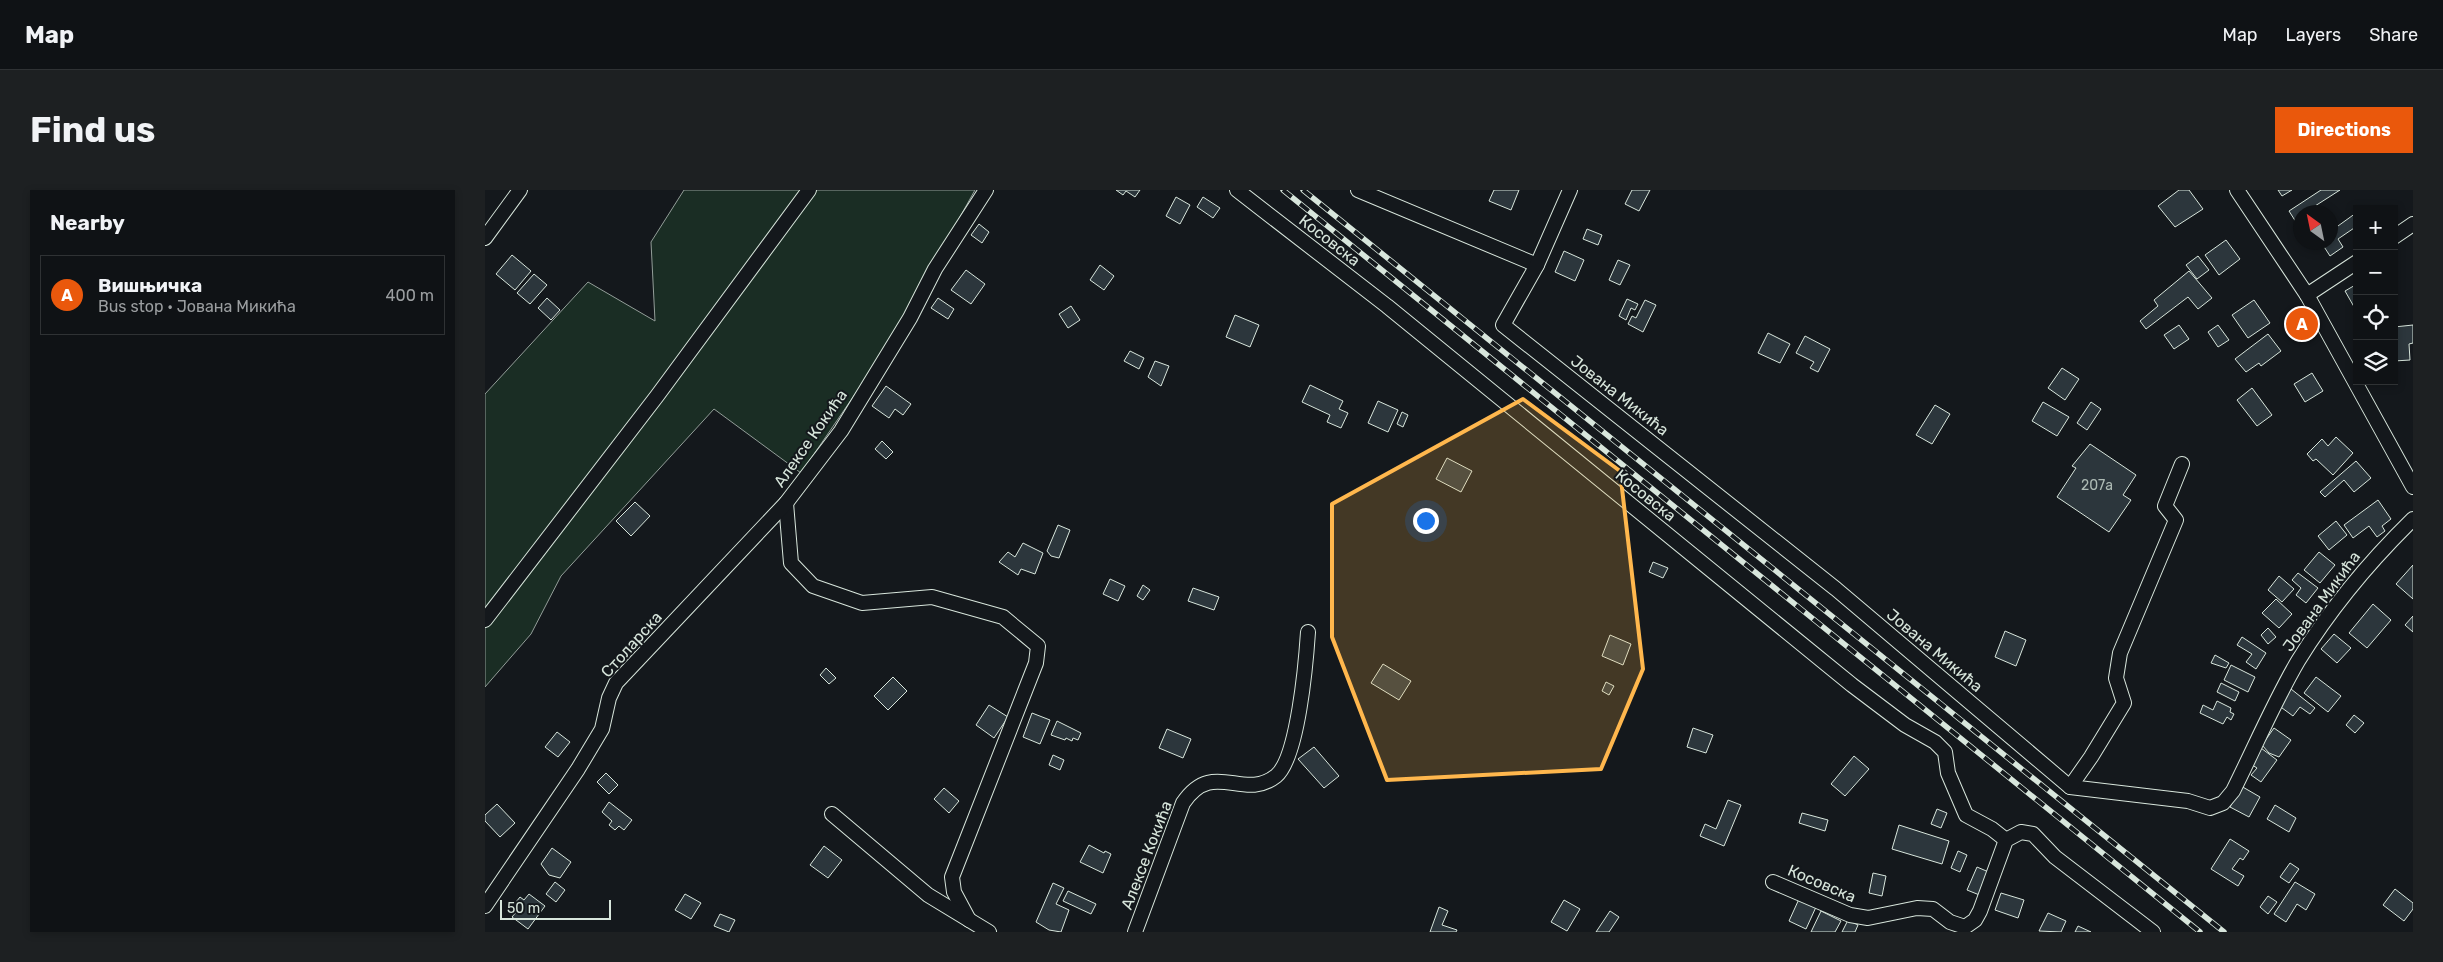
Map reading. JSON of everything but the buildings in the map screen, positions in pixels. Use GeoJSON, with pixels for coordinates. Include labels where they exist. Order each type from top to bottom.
{"type":"FeatureCollection","features":[{"type":"Feature","properties":{"kind":"street"},"geometry":{"type":"LineString","coordinates":[[485,238],[520,190]]}},
{"type":"Feature","properties":{"kind":"street"},"geometry":{"type":"LineString","coordinates":[[485,620],[657,396],[809,190]]}},
{"type":"Feature","properties":{"kind":"street","name":"Алексе Кокића"},"geometry":{"type":"LineString","coordinates":[[969,920],[954,892],[952,877],[1036,663],[1038,646],[1003,617],[932,597],[862,603],[813,586],[791,563],[786,503],[841,431],[910,318],[935,269],[986,190]]}},
{"type":"Feature","properties":{"kind":"street","name":"Косовска"},"geometry":{"type":"LineString","coordinates":[[1237,190],[1387,306],[1852,684],[1905,725],[1935,742],[1945,752],[1949,773],[1965,815],[1992,829],[2006,840],[1980,910],[1975,920],[1965,926],[1950,922],[1933,909],[1917,908],[1868,918],[1850,915],[1773,882]]}},
{"type":"Feature","properties":{"kind":"street"},"geometry":{"type":"LineString","coordinates":[[1358,190],[1537,264]]}},
{"type":"Feature","properties":{"kind":"street","name":"Јована Микића"},"geometry":{"type":"LineString","coordinates":[[1571,190],[1537,264],[1503,325],[1836,589],[2070,787],[2188,801],[2209,808],[2223,803],[2233,791],[2297,663],[2324,623],[2379,553],[2413,519]]}},
{"type":"Feature","properties":{"kind":"street"},"geometry":{"type":"LineString","coordinates":[[2237,190],[2307,295],[2413,487]]}},
{"type":"Feature","properties":{"kind":"street"},"geometry":{"type":"LineString","coordinates":[[2398,234],[2413,224]]}},
{"type":"Feature","properties":{"kind":"street"},"geometry":{"type":"LineString","coordinates":[[2307,295],[2353,265]]}},
{"type":"Feature","properties":{"kind":"street"},"geometry":{"type":"LineString","coordinates":[[2070,787],[2124,703],[2116,678],[2120,653],[2176,520],[2165,506],[2182,464]]}},
{"type":"Feature","properties":{"kind":"street","name":"Столарска"},"geometry":{"type":"LineString","coordinates":[[485,906],[578,769],[602,729],[609,698],[616,683],[786,503]]}},
{"type":"Feature","properties":{"kind":"street","name":"Алексе Кокића"},"geometry":{"type":"LineString","coordinates":[[1135,932],[1183,803],[1191,790],[1204,782],[1219,781],[1248,786],[1264,784],[1277,775],[1285,762],[1302,705],[1308,632]]}},
{"type":"Feature","properties":{"kind":"street"},"geometry":{"type":"LineString","coordinates":[[832,814],[927,895],[989,932]]}},
{"type":"Feature","properties":{"kind":"street"},"geometry":{"type":"LineString","coordinates":[[2006,840],[2021,832],[2033,834],[2055,857],[2153,932]]}},
{"type":"Feature","properties":{"kind":"highlighted area"},"geometry":{"type":"Polygon","coordinates":[[[1523,399],[1620,471],[1643,669],[1601,769],[1387,780],[1332,637],[1332,504],[1523,399]]]}},
{"type":"Feature","properties":{"kind":"green space"},"geometry":{"type":"Polygon","coordinates":[[[684,190],[975,190],[888,346],[801,473],[714,409],[561,576],[531,634],[485,687],[485,394],[588,282],[655,321],[651,242],[684,190]]]}},
{"type":"Feature","properties":{"kind":"railway"},"geometry":{"type":"LineString","coordinates":[[1283,190],[2200,932]]}},
{"type":"Feature","properties":{"kind":"railway"},"geometry":{"type":"LineString","coordinates":[[1303,190],[2224,932]]}},
{"type":"Feature","properties":{"kind":"place","name":"Вишњичка"},"geometry":{"type":"Point","coordinates":[2302,324]}}]}
